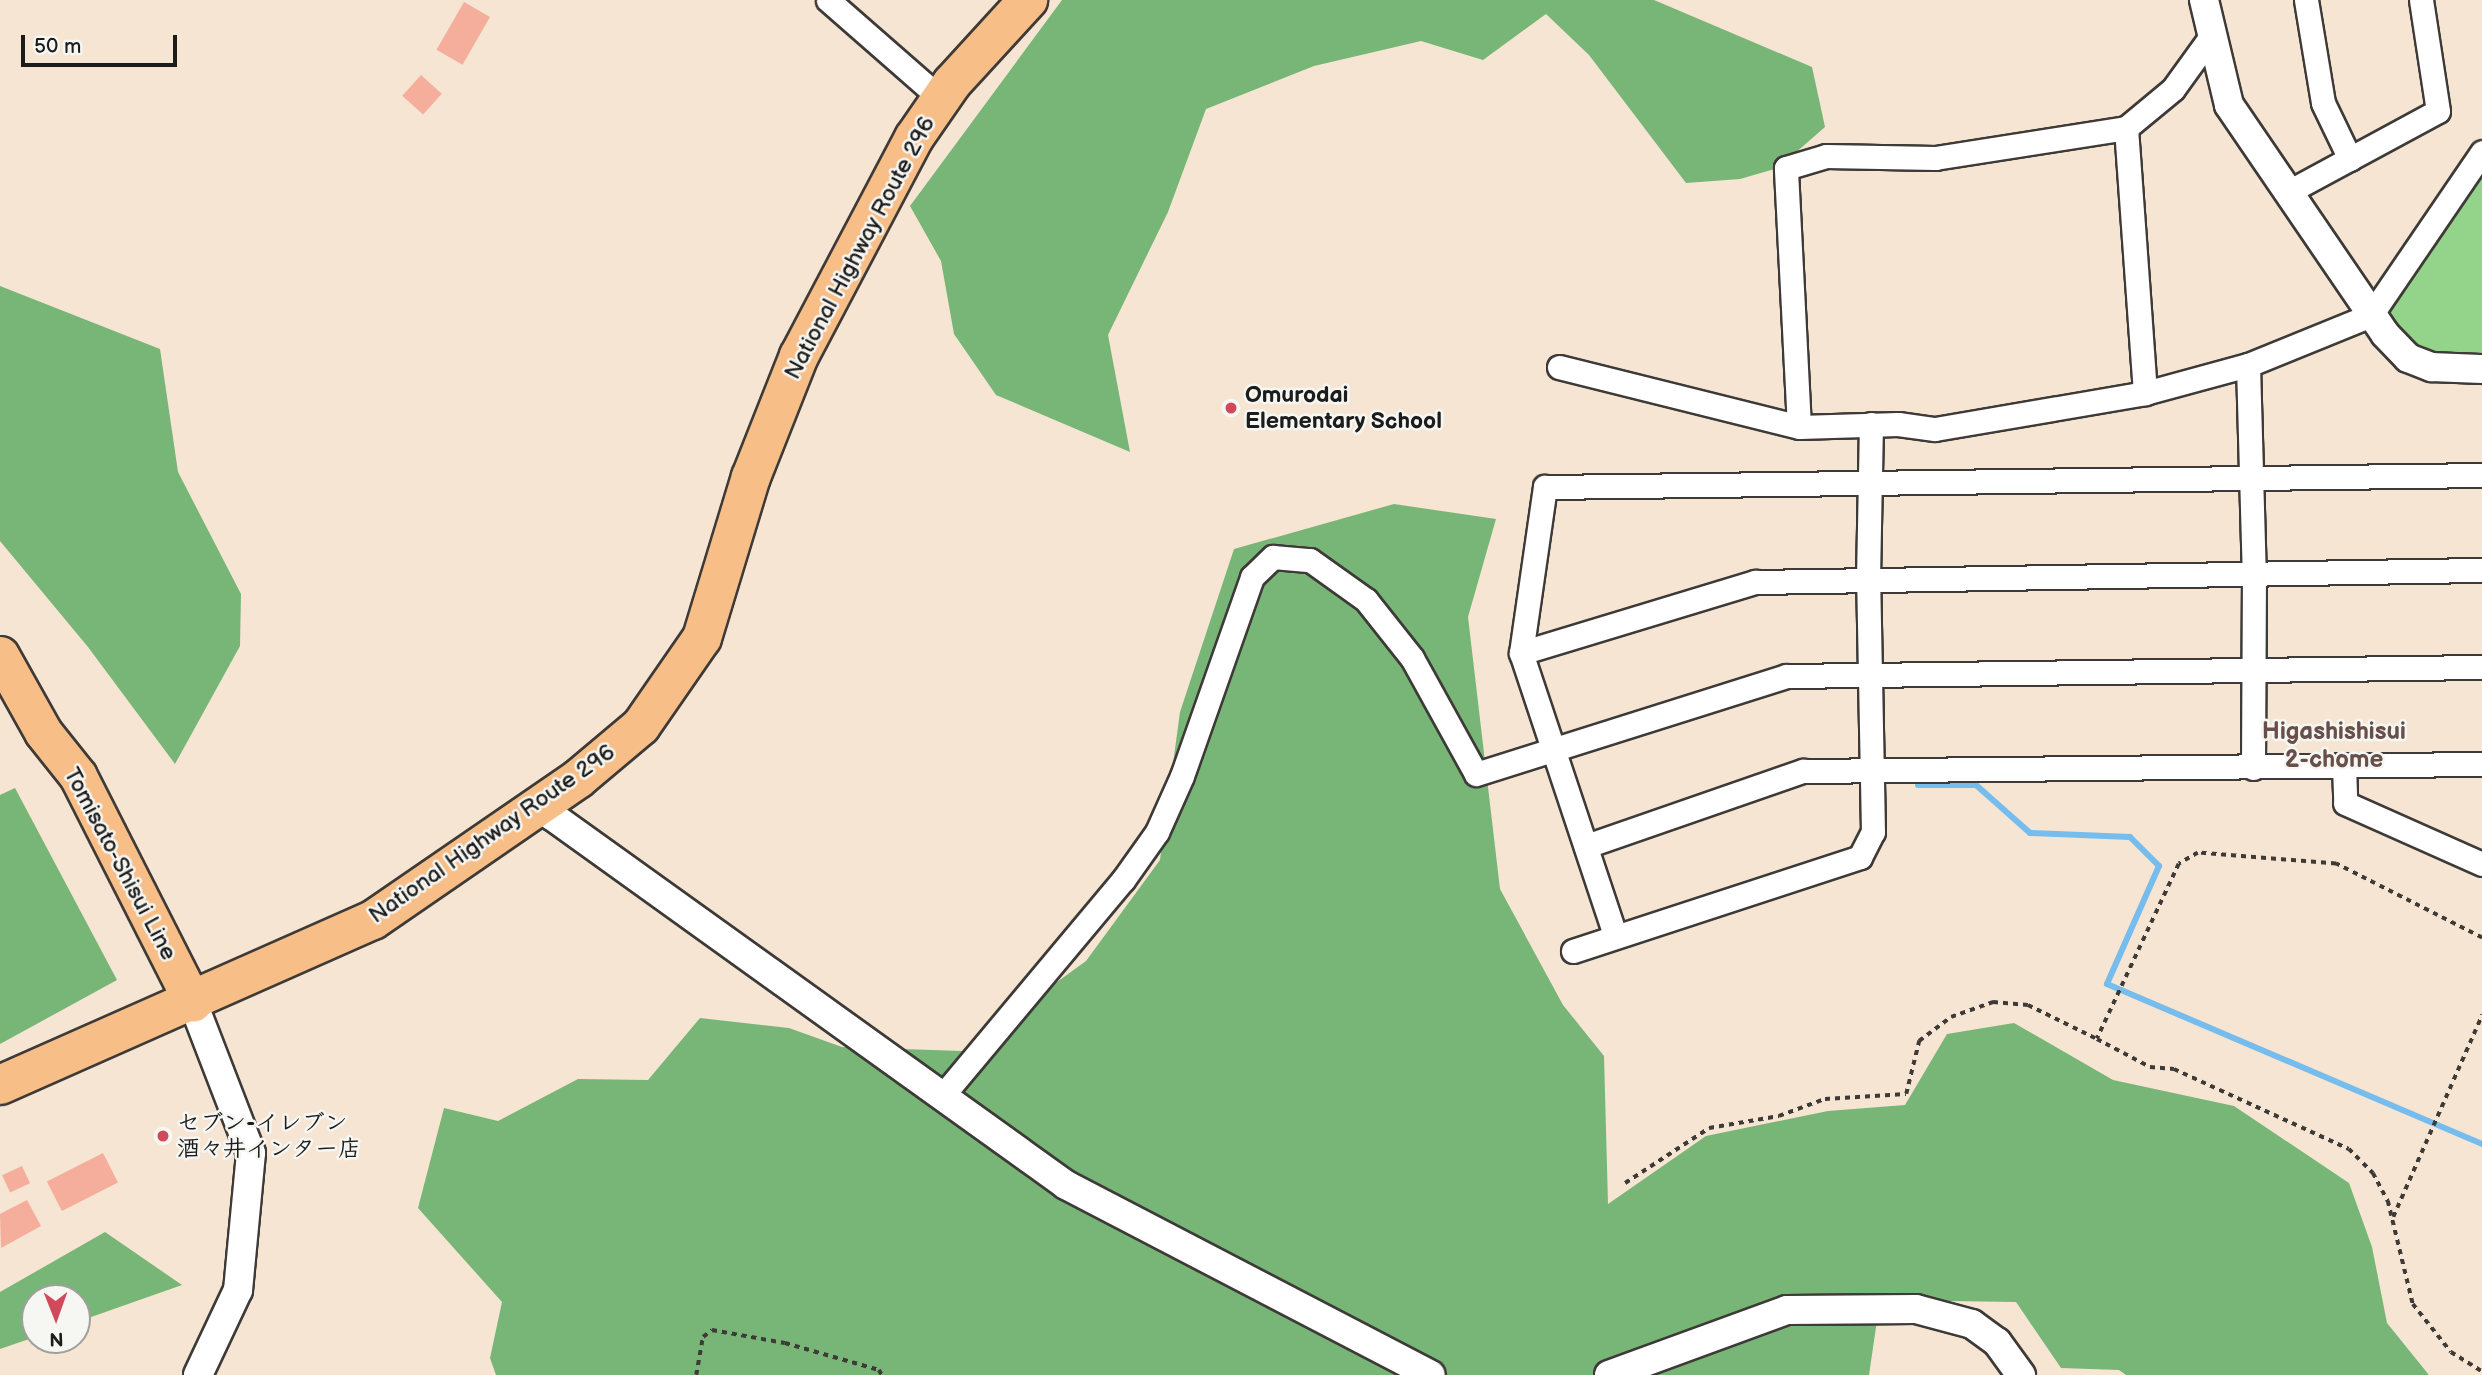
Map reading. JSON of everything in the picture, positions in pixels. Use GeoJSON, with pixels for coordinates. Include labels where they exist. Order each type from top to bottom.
{"type":"FeatureCollection","features":[{"type":"Feature","properties":{"kind":"highway","name":"National Highway Route 296"},"geometry":{"type":"LineString","coordinates":[[0,1085],[193,1003],[373,920],[610,754],[641,726],[702,638],[729,563],[751,477],[799,356],[914,138],[940,98],[1028,0]]}},
{"type":"Feature","properties":{"kind":"main road","name":"Tomisato-Shisui Line"},"geometry":{"type":"LineString","coordinates":[[0,655],[43,732],[78,776],[193,1003]]}},
{"type":"Feature","properties":{"kind":"street"},"geometry":{"type":"LineString","coordinates":[[828,0],[940,98]]}},
{"type":"Feature","properties":{"kind":"street"},"geometry":{"type":"LineString","coordinates":[[2204,0],[2229,105],[2290,191],[2371,315],[2408,358],[2432,367],[2482,369]]}},
{"type":"Feature","properties":{"kind":"street"},"geometry":{"type":"LineString","coordinates":[[2306,0],[2323,103],[2350,159]]}},
{"type":"Feature","properties":{"kind":"street"},"geometry":{"type":"LineString","coordinates":[[2290,191],[2438,111],[2421,0]]}},
{"type":"Feature","properties":{"kind":"street"},"geometry":{"type":"LineString","coordinates":[[1799,427],[1786,168],[1826,156],[1935,158],[2126,128],[2173,89],[2212,35]]}},
{"type":"Feature","properties":{"kind":"street"},"geometry":{"type":"LineString","coordinates":[[2126,128],[2146,393]]}},
{"type":"Feature","properties":{"kind":"street"},"geometry":{"type":"LineString","coordinates":[[1559,367],[1799,427],[1871,424],[1936,429],[2146,393],[2248,365],[2371,315],[2482,152]]}},
{"type":"Feature","properties":{"kind":"street"},"geometry":{"type":"LineString","coordinates":[[2248,365],[2253,479],[2253,768]]}},
{"type":"Feature","properties":{"kind":"street"},"geometry":{"type":"LineString","coordinates":[[1573,951],[1615,935],[1860,857],[1873,832],[1874,772],[1868,579],[1871,424]]}},
{"type":"Feature","properties":{"kind":"street"},"geometry":{"type":"LineString","coordinates":[[1615,935],[1521,653],[1545,487],[2482,475]]}},
{"type":"Feature","properties":{"kind":"street"},"geometry":{"type":"LineString","coordinates":[[943,1096],[1123,880],[1157,832],[1182,776],[1252,577],[1273,557],[1310,560],[1366,600],[1412,658],[1476,774],[1786,676],[2482,667]]}},
{"type":"Feature","properties":{"kind":"street"},"geometry":{"type":"LineString","coordinates":[[1521,653],[1755,582],[2482,570]]}},
{"type":"Feature","properties":{"kind":"street"},"geometry":{"type":"LineString","coordinates":[[1586,846],[1803,771],[2482,764]]}},
{"type":"Feature","properties":{"kind":"street"},"geometry":{"type":"LineString","coordinates":[[2344,765],[2345,803],[2482,863]]}},
{"type":"Feature","properties":{"kind":"street"},"geometry":{"type":"LineString","coordinates":[[541,803],[552,816],[1066,1185],[1431,1375]]}},
{"type":"Feature","properties":{"kind":"street"},"geometry":{"type":"LineString","coordinates":[[193,1003],[251,1153],[237,1290],[198,1375]]}},
{"type":"Feature","properties":{"kind":"street"},"geometry":{"type":"LineString","coordinates":[[1609,1375],[1787,1310],[1916,1309],[1972,1324],[1997,1342],[2021,1375]]}},
{"type":"Feature","properties":{"kind":"path"},"geometry":{"type":"LineString","coordinates":[[2102,1041],[2098,1039],[2179,864],[2198,853],[2336,864],[2482,938]]}},
{"type":"Feature","properties":{"kind":"path"},"geometry":{"type":"LineString","coordinates":[[1625,1183],[1709,1128],[1779,1116],[1825,1100],[1906,1094],[1919,1041],[1951,1017],[1993,1002],[2028,1005],[2150,1067],[2174,1069],[2349,1149],[2373,1173],[2392,1219],[2413,1304],[2451,1352],[2482,1371]]}},
{"type":"Feature","properties":{"kind":"path"},"geometry":{"type":"LineString","coordinates":[[2392,1219],[2482,1015]]}},
{"type":"Feature","properties":{"kind":"path"},"geometry":{"type":"LineString","coordinates":[[696,1375],[703,1337],[712,1330],[785,1343],[879,1370],[882,1375]]}},
{"type":"Feature","properties":{"kind":"green space"},"geometry":{"type":"Polygon","coordinates":[[[1062,0],[1654,0],[1812,67],[1825,127],[1778,168],[1740,179],[1686,183],[1589,55],[1546,14],[1483,60],[1421,41],[1314,66],[1206,109],[1168,212],[1108,335],[1130,452],[996,395],[954,334],[941,261],[910,206],[1062,0]]]}},
{"type":"Feature","properties":{"kind":"green space"},"geometry":{"type":"Polygon","coordinates":[[[2472,167],[2482,177],[2482,361],[2440,366],[2371,315],[2472,167]]]}},
{"type":"Feature","properties":{"kind":"green space"},"geometry":{"type":"Polygon","coordinates":[[[0,286],[160,349],[178,472],[241,594],[240,646],[175,764],[88,647],[0,541],[0,286]]]}},
{"type":"Feature","properties":{"kind":"green space"},"geometry":{"type":"Polygon","coordinates":[[[1394,504],[1496,519],[1468,617],[1500,889],[1563,1005],[1604,1056],[1608,1204],[1706,1136],[1828,1111],[1905,1105],[1947,1034],[2014,1023],[2113,1080],[2234,1106],[2349,1183],[2372,1247],[2387,1323],[2429,1375],[2126,1375],[2119,1370],[2061,1368],[2016,1302],[1880,1300],[1869,1375],[496,1375],[490,1358],[502,1302],[418,1208],[444,1108],[498,1121],[578,1079],[648,1080],[700,1018],[789,1028],[842,1047],[962,1051],[1086,961],[1160,860],[1180,712],[1234,549],[1394,504]]]}},
{"type":"Feature","properties":{"kind":"green space"},"geometry":{"type":"Polygon","coordinates":[[[15,788],[117,980],[0,1044],[0,795],[15,788]]]}},
{"type":"Feature","properties":{"kind":"green space"},"geometry":{"type":"Polygon","coordinates":[[[105,1232],[182,1285],[91,1317],[91,1284],[21,1284],[21,1342],[0,1349],[0,1292],[105,1232]]]}},
{"type":"Feature","properties":{"kind":"building"},"geometry":{"type":"Polygon","coordinates":[[[464,2],[490,17],[462,65],[436,50],[464,2]]]}},
{"type":"Feature","properties":{"kind":"building"},"geometry":{"type":"Polygon","coordinates":[[[421,75],[442,94],[423,115],[402,96],[421,75]]]}},
{"type":"Feature","properties":{"kind":"building"},"geometry":{"type":"Polygon","coordinates":[[[103,1153],[118,1182],[62,1211],[47,1182],[103,1153]]]}},
{"type":"Feature","properties":{"kind":"building"},"geometry":{"type":"Polygon","coordinates":[[[22,1166],[30,1183],[10,1193],[2,1175],[22,1166]]]}},
{"type":"Feature","properties":{"kind":"building"},"geometry":{"type":"Polygon","coordinates":[[[27,1200],[41,1226],[1,1248],[0,1214],[27,1200]]]}},
{"type":"Feature","properties":{"kind":"waterway"},"geometry":{"type":"LineString","coordinates":[[1918,785],[1976,785],[2030,833],[2130,837],[2159,866],[2107,984],[2482,1144]]}},
{"type":"Feature","properties":{"kind":"place","name":"Omurodai Elementary School"},"geometry":{"type":"Point","coordinates":[1231,408]}},
{"type":"Feature","properties":{"kind":"place","name":"セブン-イレブン 酒々井インター店"},"geometry":{"type":"Point","coordinates":[163,1136]}},
{"type":"Feature","properties":{"kind":"district","name":"Higashishisui 2-chome"},"geometry":{"type":"Point","coordinates":[2334,746]}}]}
